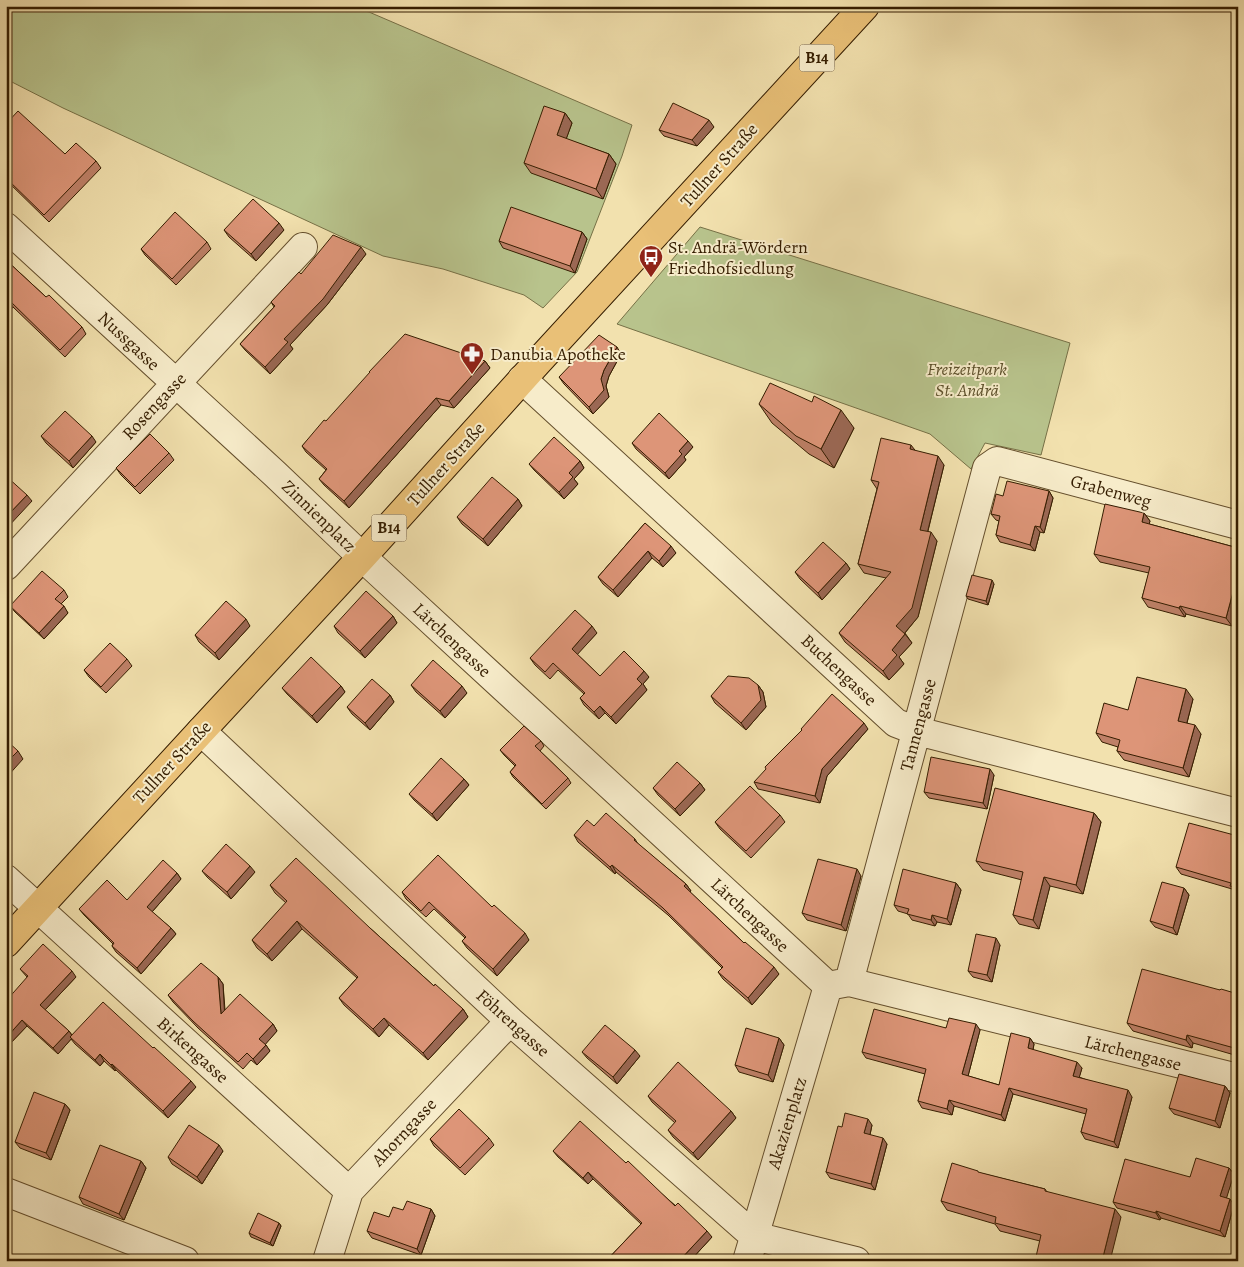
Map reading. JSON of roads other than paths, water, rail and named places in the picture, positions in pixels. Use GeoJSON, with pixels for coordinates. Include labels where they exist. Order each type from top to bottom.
{"type":"FeatureCollection","features":[{"type":"Feature","properties":{"kind":"main road","name":"Tullner Straße"},"geometry":{"type":"LineString","coordinates":[[6,943],[362,558],[522,379],[865,6]]}},
{"type":"Feature","properties":{"kind":"street","name":"Nussgasse"},"geometry":{"type":"LineString","coordinates":[[6,227],[275,474]]}},
{"type":"Feature","properties":{"kind":"street","name":"Rosengasse"},"geometry":{"type":"LineString","coordinates":[[6,566],[303,246]]}},
{"type":"Feature","properties":{"kind":"street","name":"Buchengasse"},"geometry":{"type":"LineString","coordinates":[[522,379],[896,723],[917,731],[1238,814]]}},
{"type":"Feature","properties":{"kind":"street","name":"Grabenweg"},"geometry":{"type":"LineString","coordinates":[[987,468],[997,461],[1238,525]]}},
{"type":"Feature","properties":{"kind":"street","name":"Tannengasse"},"geometry":{"type":"LineString","coordinates":[[838,984],[917,731],[987,468]]}},
{"type":"Feature","properties":{"kind":"street","name":"Zinnienplatz"},"geometry":{"type":"LineString","coordinates":[[275,474],[362,558]]}},
{"type":"Feature","properties":{"kind":"street","name":"Lärchengasse"},"geometry":{"type":"LineString","coordinates":[[362,558],[838,984],[1238,1078]]}},
{"type":"Feature","properties":{"kind":"street","name":"Föhrengasse"},"geometry":{"type":"LineString","coordinates":[[201,731],[750,1248],[856,1261]]}},
{"type":"Feature","properties":{"kind":"street","name":"Birkengasse"},"geometry":{"type":"LineString","coordinates":[[6,879],[349,1191]]}},
{"type":"Feature","properties":{"kind":"street","name":"Akazienplatz"},"geometry":{"type":"LineString","coordinates":[[750,1248],[838,984]]}},
{"type":"Feature","properties":{"kind":"street","name":"Ahorngasse"},"geometry":{"type":"LineString","coordinates":[[327,1261],[349,1191],[510,1020]]}},
{"type":"Feature","properties":{"kind":"street"},"geometry":{"type":"LineString","coordinates":[[6,1192],[185,1261]]}},
{"type":"Feature","properties":{"kind":"place","name":"St. Andrä-Wördern Friedhofsiedlung"},"geometry":{"type":"Point","coordinates":[651,278]}},
{"type":"Feature","properties":{"kind":"place","name":"Danubia Apotheke"},"geometry":{"type":"Point","coordinates":[472,375]}},
{"type":"Feature","properties":{"kind":"park label","name":"Freizeitpark St. Andrä"},"geometry":{"type":"Point","coordinates":[967,379]}}]}
